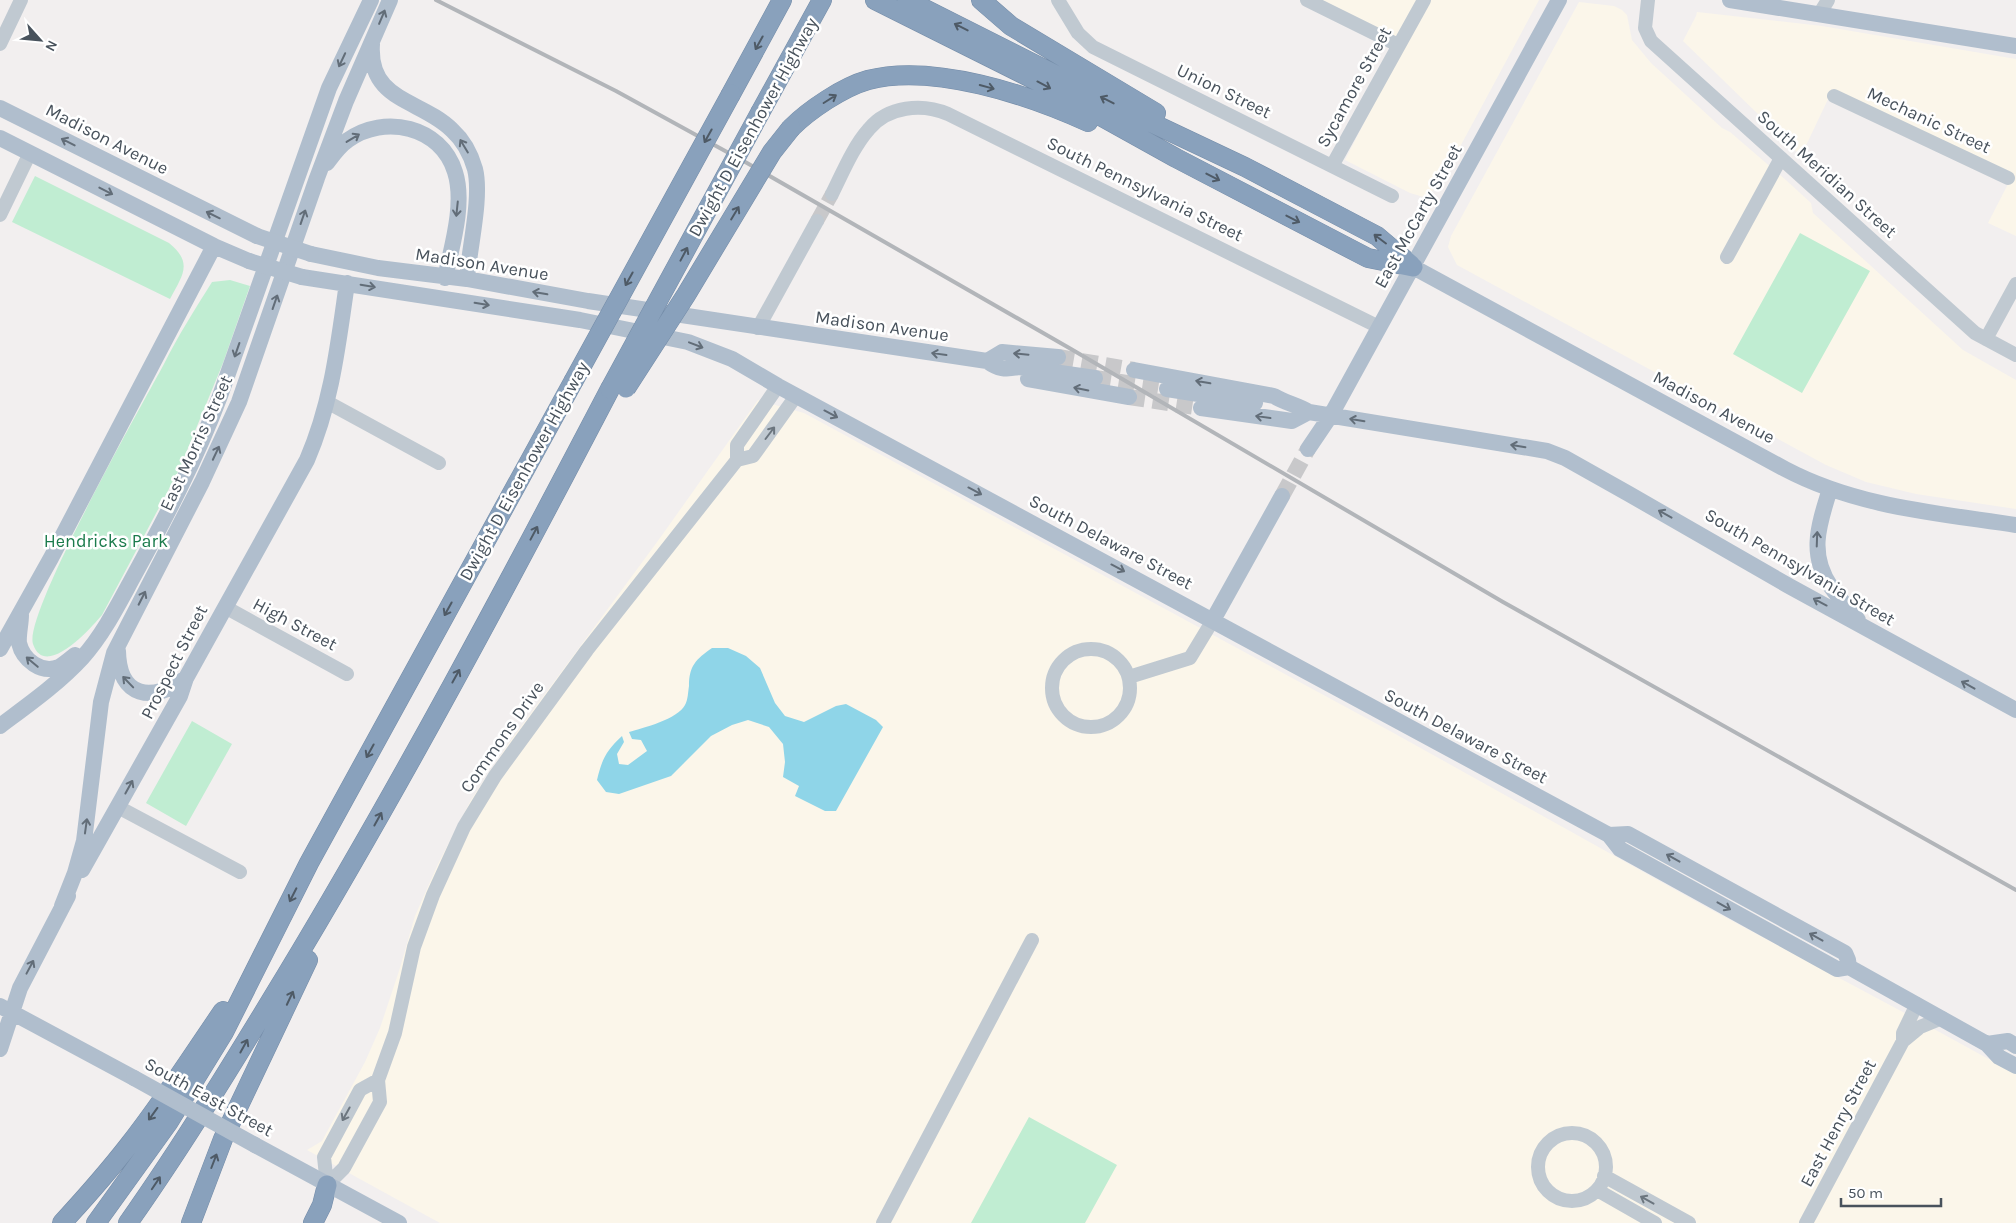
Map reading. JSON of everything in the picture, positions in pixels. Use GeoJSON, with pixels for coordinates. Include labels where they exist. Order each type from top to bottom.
{"type":"FeatureCollection","features":[{"type":"Feature","properties":{"kind":"highway","name":"Dwight D Eisenhower Highway"},"geometry":{"type":"LineString","coordinates":[[268,944],[360,769],[782,0]]}},
{"type":"Feature","properties":{"kind":"highway"},"geometry":{"type":"LineString","coordinates":[[875,0],[1041,83],[1176,158],[1368,258],[1413,267]]}},
{"type":"Feature","properties":{"kind":"highway"},"geometry":{"type":"LineString","coordinates":[[907,0],[1135,115],[1245,167],[1377,236],[1413,267]]}},
{"type":"Feature","properties":{"kind":"highway"},"geometry":{"type":"LineString","coordinates":[[981,0],[1021,33],[1245,167]]}},
{"type":"Feature","properties":{"kind":"highway","name":"Dwight D Eisenhower Highway"},"geometry":{"type":"LineString","coordinates":[[355,861],[563,478],[618,389],[761,111],[820,4]]}},
{"type":"Feature","properties":{"kind":"highway"},"geometry":{"type":"LineString","coordinates":[[618,389],[686,295],[772,152],[792,128],[813,110],[844,91],[868,80],[925,76],[950,78],[1037,102],[1176,158]]}},
{"type":"Feature","properties":{"kind":"highway"},"geometry":{"type":"LineString","coordinates":[[128,1223],[224,1080],[355,861]]}},
{"type":"Feature","properties":{"kind":"highway"},"geometry":{"type":"LineString","coordinates":[[191,1223],[226,1132],[355,861]]}},
{"type":"Feature","properties":{"kind":"highway"},"geometry":{"type":"LineString","coordinates":[[62,1223],[103,1178],[150,1118],[268,944]]}},
{"type":"Feature","properties":{"kind":"highway"},"geometry":{"type":"LineString","coordinates":[[96,1223],[190,1090],[224,1032],[268,944]]}},
{"type":"Feature","properties":{"kind":"highway"},"geometry":{"type":"LineString","coordinates":[[313,1223],[322,1205],[327,1185]]}},
{"type":"Feature","properties":{"kind":"main road","name":"East Morris Street"},"geometry":{"type":"LineString","coordinates":[[0,726],[49,689],[76,665],[89,650],[111,617],[170,509],[209,424],[322,105],[370,0]]}},
{"type":"Feature","properties":{"kind":"main road","name":"East Morris Street"},"geometry":{"type":"LineString","coordinates":[[62,906],[75,873],[84,841],[102,696],[108,671],[120,641],[202,482],[239,402],[313,189],[346,101],[390,0]]}},
{"type":"Feature","properties":{"kind":"main road","name":"East McCarty Street"},"geometry":{"type":"LineString","coordinates":[[1308,450],[1331,415],[1559,0]]}},
{"type":"Feature","properties":{"kind":"main road"},"geometry":{"type":"LineString","coordinates":[[1730,0],[1824,7],[2016,46]]}},
{"type":"Feature","properties":{"kind":"main road"},"geometry":{"type":"LineString","coordinates":[[373,38],[371,59],[375,72],[383,85],[445,124],[460,139],[470,155],[477,189],[466,279]]}},
{"type":"Feature","properties":{"kind":"main road","name":"Madison Avenue"},"geometry":{"type":"LineString","coordinates":[[0,108],[257,236],[311,254],[370,266],[445,278],[466,279],[562,297],[987,361],[996,368],[1007,369],[1019,366],[1095,378]]}},
{"type":"Feature","properties":{"kind":"main road"},"geometry":{"type":"LineString","coordinates":[[313,189],[326,165],[337,150],[346,141],[362,132],[380,127],[399,126],[410,128],[428,137],[438,144],[450,160],[455,171],[459,191],[454,236],[445,278]]}},
{"type":"Feature","properties":{"kind":"main road"},"geometry":{"type":"LineString","coordinates":[[0,138],[214,246],[249,260],[302,277],[347,283]]}},
{"type":"Feature","properties":{"kind":"main road"},"geometry":{"type":"LineString","coordinates":[[0,649],[101,465],[214,246]]}},
{"type":"Feature","properties":{"kind":"main road","name":"Madison Avenue"},"geometry":{"type":"LineString","coordinates":[[1413,267],[1786,469],[1830,489],[1888,506],[2016,526]]}},
{"type":"Feature","properties":{"kind":"main road","name":"South Delaware Street"},"geometry":{"type":"LineString","coordinates":[[347,283],[580,320],[688,342],[732,359],[796,396],[1609,835],[1620,848],[1837,969],[1849,967],[1942,1018],[1987,1044],[1999,1057],[2016,1066]]}},
{"type":"Feature","properties":{"kind":"main road","name":"Prospect Street"},"geometry":{"type":"LineString","coordinates":[[0,1049],[6,1009],[24,981],[62,906],[180,696],[186,678],[306,460],[319,430],[327,402],[347,283]]}},
{"type":"Feature","properties":{"kind":"main road","name":"Madison Avenue"},"geometry":{"type":"LineString","coordinates":[[987,361],[1002,352],[1058,357]]}},
{"type":"Feature","properties":{"kind":"main road","name":"Madison Avenue"},"geometry":{"type":"LineString","coordinates":[[1007,369],[1018,377],[1129,397]]}},
{"type":"Feature","properties":{"kind":"main road"},"geometry":{"type":"LineString","coordinates":[[1134,370],[1274,396],[1284,402],[1296,404],[1309,412],[1331,415]]}},
{"type":"Feature","properties":{"kind":"main road"},"geometry":{"type":"LineString","coordinates":[[1167,389],[1272,406],[1284,402]]}},
{"type":"Feature","properties":{"kind":"main road"},"geometry":{"type":"LineString","coordinates":[[1201,408],[1292,421],[1309,412]]}},
{"type":"Feature","properties":{"kind":"main road","name":"South Pennsylvania Street"},"geometry":{"type":"LineString","coordinates":[[1331,415],[1547,451],[1565,458],[1862,626],[2016,710]]}},
{"type":"Feature","properties":{"kind":"main road"},"geometry":{"type":"LineString","coordinates":[[1830,489],[1818,528],[1817,553],[1827,581],[1862,626]]}},
{"type":"Feature","properties":{"kind":"main road"},"geometry":{"type":"LineString","coordinates":[[1213,620],[1282,496]]}},
{"type":"Feature","properties":{"kind":"main road"},"geometry":{"type":"LineString","coordinates":[[22,610],[19,642],[28,660],[42,668],[59,667],[79,653],[111,617]]}},
{"type":"Feature","properties":{"kind":"main road"},"geometry":{"type":"LineString","coordinates":[[120,641],[118,651],[120,672],[126,682],[135,689],[151,694],[162,692],[186,678]]}},
{"type":"Feature","properties":{"kind":"main road","name":"South East Street"},"geometry":{"type":"LineString","coordinates":[[6,1009],[399,1223]]}},
{"type":"Feature","properties":{"kind":"main road"},"geometry":{"type":"LineString","coordinates":[[1987,1044],[2008,1041],[2016,1046]]}},
{"type":"Feature","properties":{"kind":"street"},"geometry":{"type":"LineString","coordinates":[[0,44],[22,0]]}},
{"type":"Feature","properties":{"kind":"street","name":"Union Street"},"geometry":{"type":"LineString","coordinates":[[1058,0],[1078,33],[1093,47],[1392,196]]}},
{"type":"Feature","properties":{"kind":"street"},"geometry":{"type":"LineString","coordinates":[[1307,0],[1398,45]]}},
{"type":"Feature","properties":{"kind":"street","name":"Sycamore Street"},"geometry":{"type":"LineString","coordinates":[[1332,166],[1424,0]]}},
{"type":"Feature","properties":{"kind":"street","name":"South Meridian Street"},"geometry":{"type":"LineString","coordinates":[[1648,0],[1645,28],[1651,41],[1975,333],[2016,355]]}},
{"type":"Feature","properties":{"kind":"street","name":"Mechanic Street"},"geometry":{"type":"LineString","coordinates":[[1834,96],[2008,178]]}},
{"type":"Feature","properties":{"kind":"street","name":"South Pennsylvania Street"},"geometry":{"type":"LineString","coordinates":[[832,194],[862,138],[874,124],[889,114],[915,107],[935,110],[948,114],[1379,327]]}},
{"type":"Feature","properties":{"kind":"street"},"geometry":{"type":"LineString","coordinates":[[0,215],[30,152]]}},
{"type":"Feature","properties":{"kind":"street"},"geometry":{"type":"LineString","coordinates":[[1727,257],[1781,158]]}},
{"type":"Feature","properties":{"kind":"street"},"geometry":{"type":"LineString","coordinates":[[758,328],[817,221]]}},
{"type":"Feature","properties":{"kind":"street"},"geometry":{"type":"LineString","coordinates":[[1986,339],[2016,284]]}},
{"type":"Feature","properties":{"kind":"street"},"geometry":{"type":"LineString","coordinates":[[778,386],[737,445],[738,460],[753,456],[796,396]]}},
{"type":"Feature","properties":{"kind":"street"},"geometry":{"type":"LineString","coordinates":[[327,402],[440,463]]}},
{"type":"Feature","properties":{"kind":"street","name":"Commons Drive"},"geometry":{"type":"LineString","coordinates":[[378,1080],[395,1033],[414,947],[428,907],[445,866],[474,809],[495,776],[588,650],[738,460]]}},
{"type":"Feature","properties":{"kind":"street","name":"High Street"},"geometry":{"type":"LineString","coordinates":[[225,607],[347,674]]}},
{"type":"Feature","properties":{"kind":"street"},"geometry":{"type":"LineString","coordinates":[[1129,678],[1190,658],[1213,620]]}},
{"type":"Feature","properties":{"kind":"street"},"geometry":{"type":"LineString","coordinates":[[1098,649],[1111,654],[1122,664],[1129,678],[1130,687],[1127,705],[1119,716],[1103,726],[1090,728],[1073,723],[1061,714],[1053,697],[1052,680],[1059,665],[1066,658],[1080,650],[1098,649]]}},
{"type":"Feature","properties":{"kind":"street"},"geometry":{"type":"LineString","coordinates":[[118,807],[240,872]]}},
{"type":"Feature","properties":{"kind":"street"},"geometry":{"type":"LineString","coordinates":[[886,1218],[1032,940]]}},
{"type":"Feature","properties":{"kind":"street","name":"East Henry Street"},"geometry":{"type":"LineString","coordinates":[[1903,1041],[1903,1034],[1916,1004]]}},
{"type":"Feature","properties":{"kind":"street","name":"East Henry Street"},"geometry":{"type":"LineString","coordinates":[[1806,1223],[1903,1041],[1920,1027],[1942,1018]]}},
{"type":"Feature","properties":{"kind":"street"},"geometry":{"type":"LineString","coordinates":[[378,1080],[380,1102],[344,1168],[327,1185],[324,1157],[360,1090],[378,1080]]}},
{"type":"Feature","properties":{"kind":"street"},"geometry":{"type":"LineString","coordinates":[[1575,1134],[1586,1136],[1597,1144],[1602,1151],[1606,1167],[1597,1190],[1586,1198],[1572,1201],[1558,1198],[1545,1188],[1538,1166],[1541,1154],[1550,1141],[1560,1136],[1575,1134]]}},
{"type":"Feature","properties":{"kind":"street"},"geometry":{"type":"LineString","coordinates":[[1604,1176],[1689,1223]]}},
{"type":"Feature","properties":{"kind":"street"},"geometry":{"type":"LineString","coordinates":[[1597,1190],[1655,1223]]}},
{"type":"Feature","properties":{"kind":"shaded area"},"geometry":{"type":"Polygon","coordinates":[[[1322,0],[1539,0],[1448,169],[1427,198],[1410,193],[1345,160],[1406,42],[1322,0]]]}},
{"type":"Feature","properties":{"kind":"shaded area"},"geometry":{"type":"Polygon","coordinates":[[[1579,2],[1614,6],[1622,10],[1627,15],[1632,40],[1651,63],[1722,128],[1730,132],[1811,203],[1813,213],[1963,350],[2016,380],[2016,509],[1916,494],[1866,482],[1826,465],[1457,265],[1448,247],[1451,236],[1579,2]]]}},
{"type":"Feature","properties":{"kind":"shaded area"},"geometry":{"type":"Polygon","coordinates":[[[1697,12],[1822,26],[2016,59],[2016,236],[1988,223],[2008,184],[1830,95],[1801,156],[1683,41],[1697,12]]]}},
{"type":"Feature","properties":{"kind":"shaded area"},"geometry":{"type":"Polygon","coordinates":[[[758,400],[804,413],[1390,731],[1708,908],[2016,1074],[2016,1223],[440,1223],[307,1150],[322,1141],[365,1062],[380,1028],[415,916],[438,864],[471,800],[509,743],[660,538],[758,400]]]}},
{"type":"Feature","properties":{"kind":"green space"},"geometry":{"type":"Polygon","coordinates":[[[35,176],[169,243],[177,250],[183,263],[183,270],[182,276],[170,299],[12,222],[35,176]]]}},
{"type":"Feature","properties":{"kind":"green space"},"geometry":{"type":"Polygon","coordinates":[[[1800,233],[1870,271],[1802,393],[1733,354],[1800,233]]]}},
{"type":"Feature","properties":{"kind":"green space","name":"Hendricks Park"},"geometry":{"type":"Polygon","coordinates":[[[230,280],[250,286],[223,363],[179,470],[102,615],[68,648],[57,654],[47,656],[39,654],[33,644],[35,625],[46,594],[87,508],[175,343],[212,282],[230,280]]]}},
{"type":"Feature","properties":{"kind":"green space"},"geometry":{"type":"Polygon","coordinates":[[[192,721],[232,744],[186,826],[146,803],[192,721]]]}},
{"type":"Feature","properties":{"kind":"green space"},"geometry":{"type":"Polygon","coordinates":[[[1029,1117],[1117,1165],[1085,1223],[971,1223],[1029,1117]]]}},
{"type":"Feature","properties":{"kind":"water"},"geometry":{"type":"Polygon","coordinates":[[[712,648],[728,648],[746,656],[760,668],[775,703],[785,716],[804,722],[836,706],[846,704],[876,720],[883,727],[836,811],[825,811],[795,796],[799,786],[783,777],[785,762],[783,744],[769,727],[748,720],[732,725],[711,736],[671,776],[619,794],[606,792],[597,780],[608,751],[622,736],[624,742],[617,754],[619,764],[628,765],[647,751],[641,740],[632,739],[629,732],[668,719],[681,710],[687,701],[690,673],[694,664],[712,648]]]}},
{"type":"Feature","properties":{"kind":"tunnel"},"geometry":{"type":"LineString","coordinates":[[817,221],[832,194]]}},
{"type":"Feature","properties":{"kind":"tunnel"},"geometry":{"type":"LineString","coordinates":[[1058,357],[1134,370]]}},
{"type":"Feature","properties":{"kind":"tunnel"},"geometry":{"type":"LineString","coordinates":[[1095,378],[1167,389]]}},
{"type":"Feature","properties":{"kind":"tunnel"},"geometry":{"type":"LineString","coordinates":[[1129,397],[1201,408]]}},
{"type":"Feature","properties":{"kind":"tunnel"},"geometry":{"type":"LineString","coordinates":[[1282,496],[1308,449]]}},
{"type":"Feature","properties":{"kind":"railway"},"geometry":{"type":"LineString","coordinates":[[436,0],[616,91],[747,163],[1071,349],[1503,602],[2016,890]]}}]}
